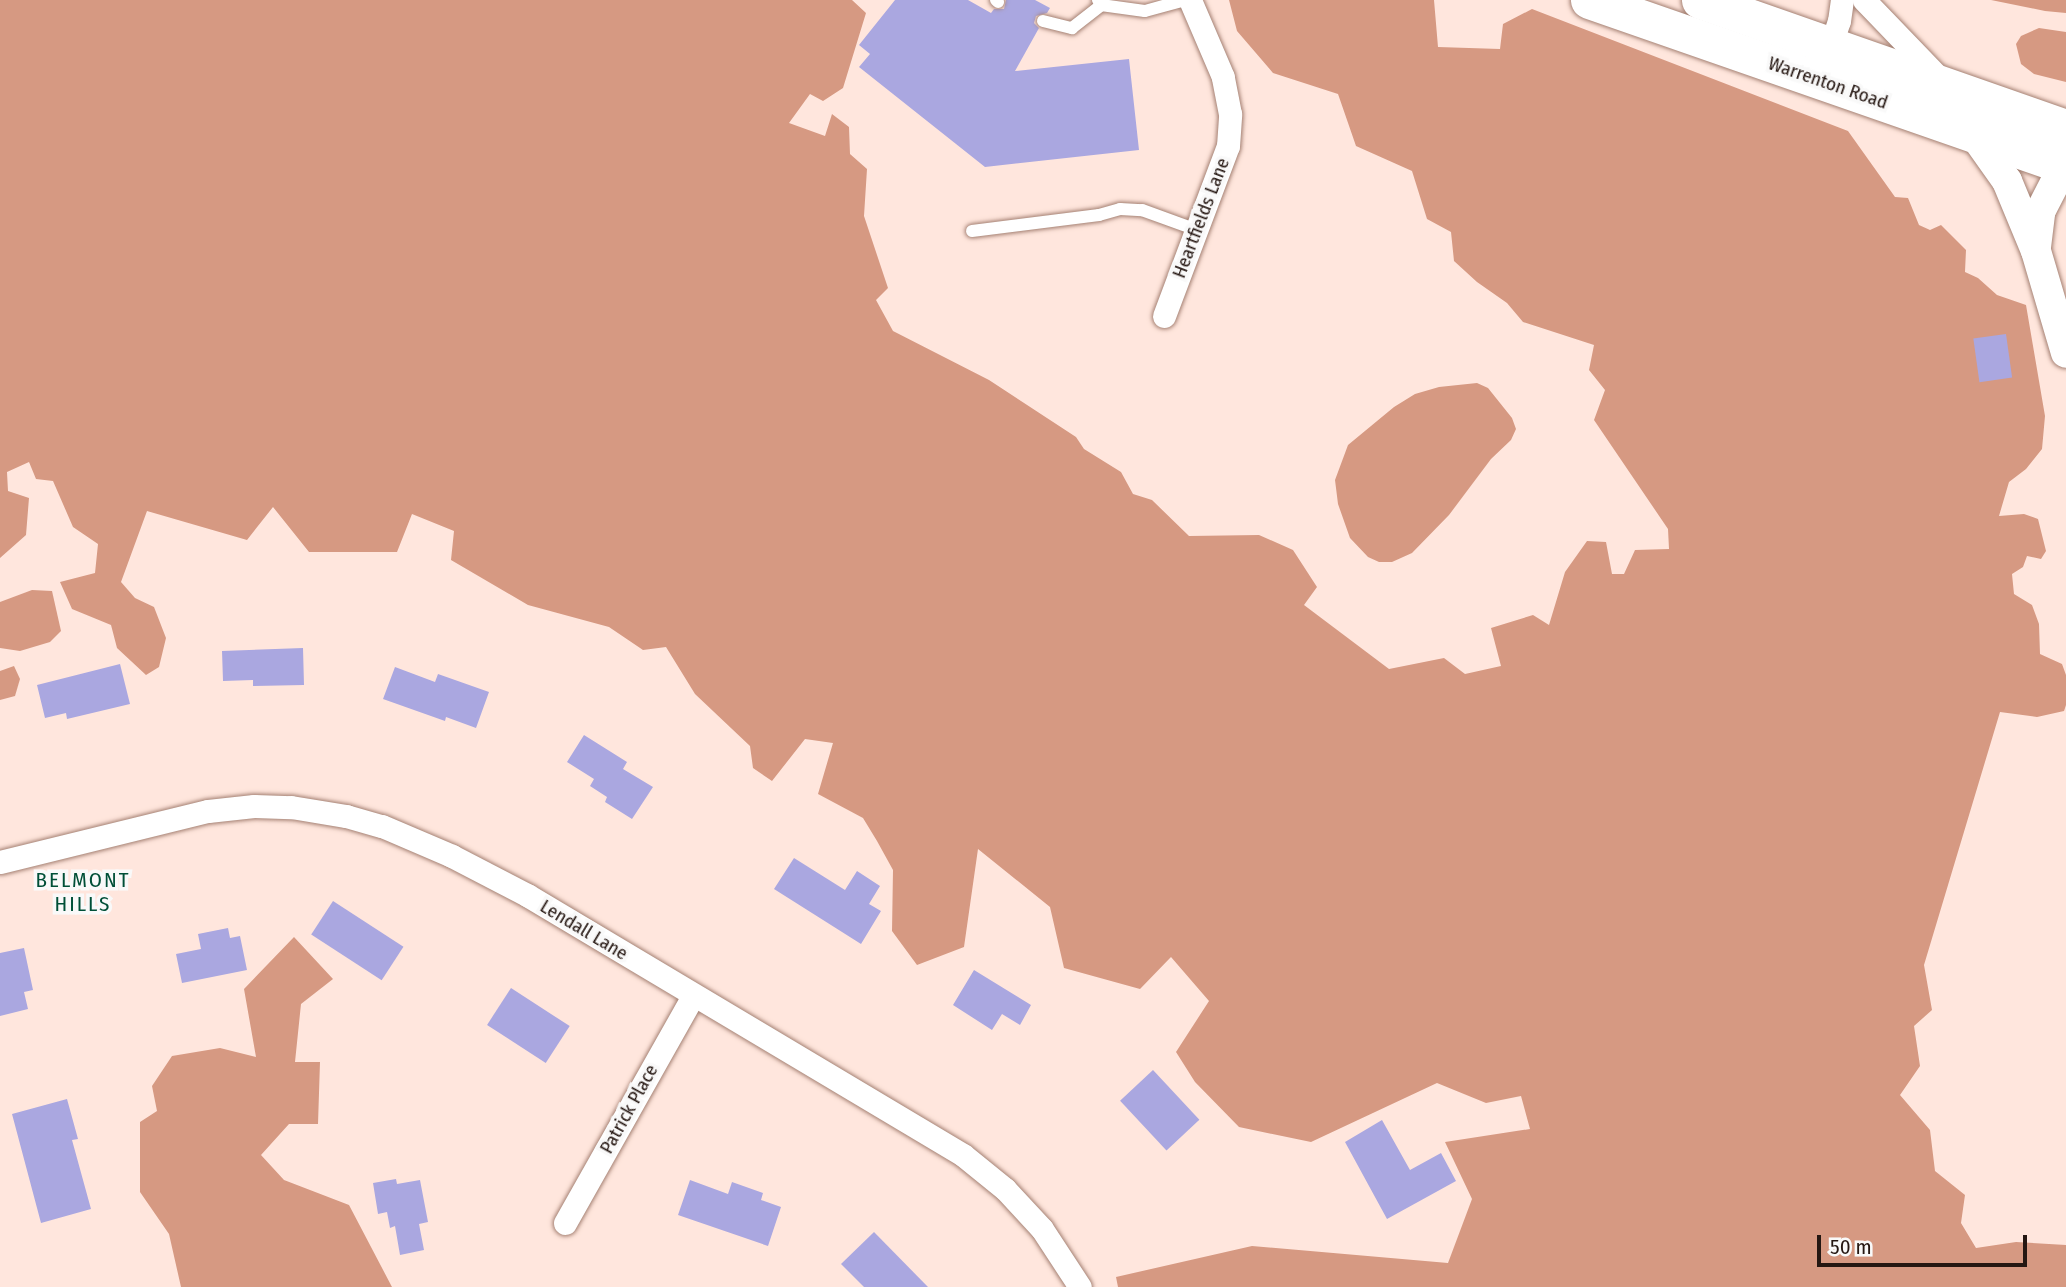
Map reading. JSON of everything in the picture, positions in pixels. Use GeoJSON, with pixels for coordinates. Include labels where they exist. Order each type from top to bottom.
{"type":"FeatureCollection","features":[{"type":"Feature","properties":{"kind":"main road","name":"Warrenton Road"},"geometry":{"type":"LineString","coordinates":[[1589,0],[2065,165]]}},
{"type":"Feature","properties":{"kind":"main road","name":"Warrenton Road"},"geometry":{"type":"LineString","coordinates":[[1700,0],[2066,128]]}},
{"type":"Feature","properties":{"kind":"street","name":"Heartfields Lane"},"geometry":{"type":"LineString","coordinates":[[1164,316],[1225,158],[1230,114],[1223,77],[1188,0]]}},
{"type":"Feature","properties":{"kind":"street"},"geometry":{"type":"LineString","coordinates":[[1831,45],[1842,0]]}},
{"type":"Feature","properties":{"kind":"street"},"geometry":{"type":"LineString","coordinates":[[1864,0],[1947,86]]}},
{"type":"Feature","properties":{"kind":"street"},"geometry":{"type":"LineString","coordinates":[[1973,133],[2003,172],[2036,251],[2066,353]]}},
{"type":"Feature","properties":{"kind":"street"},"geometry":{"type":"LineString","coordinates":[[2036,251],[2040,212],[2065,165]]}},
{"type":"Feature","properties":{"kind":"street","name":"Lendall Lane"},"geometry":{"type":"LineString","coordinates":[[0,862],[208,811],[254,806],[291,807],[346,816],[382,827],[465,863],[527,895],[963,1155],[1005,1189],[1042,1229],[1080,1287]]}},
{"type":"Feature","properties":{"kind":"street","name":"Patrick Place"},"geometry":{"type":"LineString","coordinates":[[565,1223],[693,996]]}},
{"type":"Feature","properties":{"kind":"lane"},"geometry":{"type":"LineString","coordinates":[[1043,21],[1072,28],[1099,2],[1144,10],[1188,0]]}},
{"type":"Feature","properties":{"kind":"lane"},"geometry":{"type":"LineString","coordinates":[[971,230],[1099,215],[1120,209],[1142,210],[1197,230]]}},
{"type":"Feature","properties":{"kind":"shaded area"},"geometry":{"type":"Polygon","coordinates":[[[0,0],[852,0],[866,13],[843,88],[823,101],[810,94],[789,123],[825,136],[832,114],[849,127],[850,154],[867,169],[864,216],[888,288],[876,300],[893,331],[989,380],[1076,437],[1084,449],[1121,472],[1133,494],[1152,500],[1189,536],[1259,535],[1293,550],[1317,587],[1304,605],[1389,669],[1444,658],[1465,674],[1501,666],[1491,628],[1533,615],[1549,625],[1565,572],[1587,541],[1606,542],[1612,574],[1624,574],[1635,550],[1669,549],[1668,529],[1594,420],[1605,390],[1589,370],[1594,345],[1523,322],[1507,303],[1477,282],[1454,261],[1451,232],[1427,219],[1412,171],[1356,146],[1338,94],[1273,73],[1237,31],[1229,0],[1434,0],[1438,47],[1500,49],[1503,24],[1532,9],[1848,131],[1895,197],[1908,198],[1919,225],[1930,230],[1941,225],[1966,250],[1965,272],[1978,278],[1997,295],[2026,305],[2045,416],[2042,449],[2026,469],[2009,482],[1999,516],[2024,514],[2038,519],[2046,551],[2041,559],[2027,556],[2023,567],[2012,574],[2014,594],[2032,605],[2039,624],[2040,654],[2062,664],[2066,675],[2066,705],[2064,711],[2037,717],[2000,712],[1924,965],[1932,1010],[1914,1026],[1920,1066],[1900,1095],[1930,1130],[1935,1171],[1965,1195],[1961,1223],[1976,1248],[2016,1242],[2066,1245],[2066,1287],[1118,1287],[1116,1277],[1252,1246],[1448,1263],[1472,1199],[1445,1142],[1530,1129],[1521,1096],[1486,1103],[1437,1083],[1311,1142],[1239,1127],[1195,1082],[1176,1052],[1209,1001],[1171,957],[1140,989],[1064,968],[1050,907],[978,849],[964,947],[917,965],[892,931],[893,870],[877,841],[863,818],[818,794],[833,743],[805,739],[772,781],[753,768],[750,746],[695,694],[666,647],[643,650],[609,627],[528,605],[451,560],[454,531],[412,514],[397,552],[309,552],[273,507],[247,540],[147,511],[121,582],[135,598],[154,607],[166,638],[159,667],[146,675],[117,648],[111,625],[72,609],[60,582],[95,573],[98,544],[73,527],[53,481],[36,479],[29,462],[7,472],[8,491],[29,498],[26,535],[0,558],[0,0]]]}},
{"type":"Feature","properties":{"kind":"shaded area"},"geometry":{"type":"Polygon","coordinates":[[[1991,0],[2066,0],[2066,13],[2045,11],[1991,0]]]}},
{"type":"Feature","properties":{"kind":"shaded area"},"geometry":{"type":"Polygon","coordinates":[[[2039,28],[2066,32],[2066,82],[2034,74],[2021,64],[2016,44],[2021,36],[2039,28]]]}},
{"type":"Feature","properties":{"kind":"shaded area"},"geometry":{"type":"Polygon","coordinates":[[[1477,383],[1488,388],[1512,418],[1516,429],[1511,440],[1491,459],[1449,515],[1412,553],[1392,562],[1379,562],[1368,557],[1350,538],[1338,504],[1335,480],[1348,445],[1394,407],[1415,394],[1439,387],[1477,383]]]}},
{"type":"Feature","properties":{"kind":"shaded area"},"geometry":{"type":"Polygon","coordinates":[[[32,590],[52,591],[61,631],[50,642],[20,651],[0,648],[0,602],[32,590]]]}},
{"type":"Feature","properties":{"kind":"shaded area"},"geometry":{"type":"Polygon","coordinates":[[[14,666],[20,679],[15,696],[0,700],[0,671],[14,666]]]}},
{"type":"Feature","properties":{"kind":"shaded area"},"geometry":{"type":"Polygon","coordinates":[[[294,937],[333,979],[301,1004],[295,1062],[320,1062],[318,1124],[289,1124],[261,1155],[284,1180],[349,1205],[392,1287],[181,1287],[169,1234],[140,1192],[140,1122],[157,1111],[152,1086],[172,1056],[220,1048],[256,1057],[244,989],[294,937]]]}},
{"type":"Feature","properties":{"kind":"building"},"geometry":{"type":"Polygon","coordinates":[[[895,0],[968,0],[991,13],[994,9],[1004,9],[1006,0],[1035,0],[1050,8],[1047,13],[1036,16],[1034,23],[1039,28],[1015,71],[1129,59],[1139,150],[985,167],[859,67],[870,54],[859,45],[895,0]]]}},
{"type":"Feature","properties":{"kind":"building"},"geometry":{"type":"Polygon","coordinates":[[[2006,334],[2012,378],[1979,382],[1973,339],[2006,334]]]}},
{"type":"Feature","properties":{"kind":"building"},"geometry":{"type":"Polygon","coordinates":[[[303,648],[304,685],[253,686],[253,680],[223,681],[222,651],[303,648]]]}},
{"type":"Feature","properties":{"kind":"building"},"geometry":{"type":"Polygon","coordinates":[[[120,664],[130,704],[67,719],[66,713],[45,718],[37,685],[120,664]]]}},
{"type":"Feature","properties":{"kind":"building"},"geometry":{"type":"Polygon","coordinates":[[[395,667],[435,682],[438,674],[489,692],[476,728],[446,717],[445,721],[383,699],[395,667]]]}},
{"type":"Feature","properties":{"kind":"building"},"geometry":{"type":"Polygon","coordinates":[[[584,735],[627,762],[623,769],[653,787],[632,819],[605,802],[607,797],[590,786],[594,779],[567,762],[584,735]]]}},
{"type":"Feature","properties":{"kind":"building"},"geometry":{"type":"Polygon","coordinates":[[[794,858],[845,890],[857,871],[880,886],[869,904],[881,911],[861,944],[774,889],[794,858]]]}},
{"type":"Feature","properties":{"kind":"building"},"geometry":{"type":"Polygon","coordinates":[[[333,901],[403,947],[382,980],[311,935],[333,901]]]}},
{"type":"Feature","properties":{"kind":"building"},"geometry":{"type":"Polygon","coordinates":[[[228,928],[230,938],[240,936],[247,970],[182,983],[176,954],[201,949],[198,934],[228,928]]]}},
{"type":"Feature","properties":{"kind":"building"},"geometry":{"type":"Polygon","coordinates":[[[24,948],[33,990],[24,992],[28,1009],[0,1016],[0,953],[24,948]]]}},
{"type":"Feature","properties":{"kind":"building"},"geometry":{"type":"Polygon","coordinates":[[[974,970],[1031,1005],[1020,1025],[1002,1014],[992,1030],[953,1005],[974,970]]]}},
{"type":"Feature","properties":{"kind":"building"},"geometry":{"type":"Polygon","coordinates":[[[511,988],[570,1026],[546,1063],[487,1025],[511,988]]]}},
{"type":"Feature","properties":{"kind":"building"},"geometry":{"type":"Polygon","coordinates":[[[1153,1070],[1199,1120],[1166,1150],[1120,1101],[1153,1070]]]}},
{"type":"Feature","properties":{"kind":"building"},"geometry":{"type":"Polygon","coordinates":[[[67,1099],[78,1139],[72,1140],[91,1209],[41,1223],[12,1114],[67,1099]]]}},
{"type":"Feature","properties":{"kind":"building"},"geometry":{"type":"Polygon","coordinates":[[[1382,1120],[1410,1170],[1441,1153],[1456,1181],[1387,1219],[1345,1142],[1382,1120]]]}},
{"type":"Feature","properties":{"kind":"building"},"geometry":{"type":"Polygon","coordinates":[[[396,1179],[397,1184],[420,1180],[428,1222],[419,1224],[424,1250],[400,1255],[395,1226],[390,1228],[387,1212],[378,1214],[373,1183],[396,1179]]]}},
{"type":"Feature","properties":{"kind":"building"},"geometry":{"type":"Polygon","coordinates":[[[690,1180],[728,1194],[732,1182],[763,1193],[761,1200],[781,1207],[768,1246],[678,1215],[690,1180]]]}},
{"type":"Feature","properties":{"kind":"building"},"geometry":{"type":"Polygon","coordinates":[[[874,1232],[928,1287],[864,1287],[841,1264],[874,1232]]]}},
{"type":"Feature","properties":{"kind":"district","name":"BELMONT HILLS"},"geometry":{"type":"Point","coordinates":[83,892]}}]}
